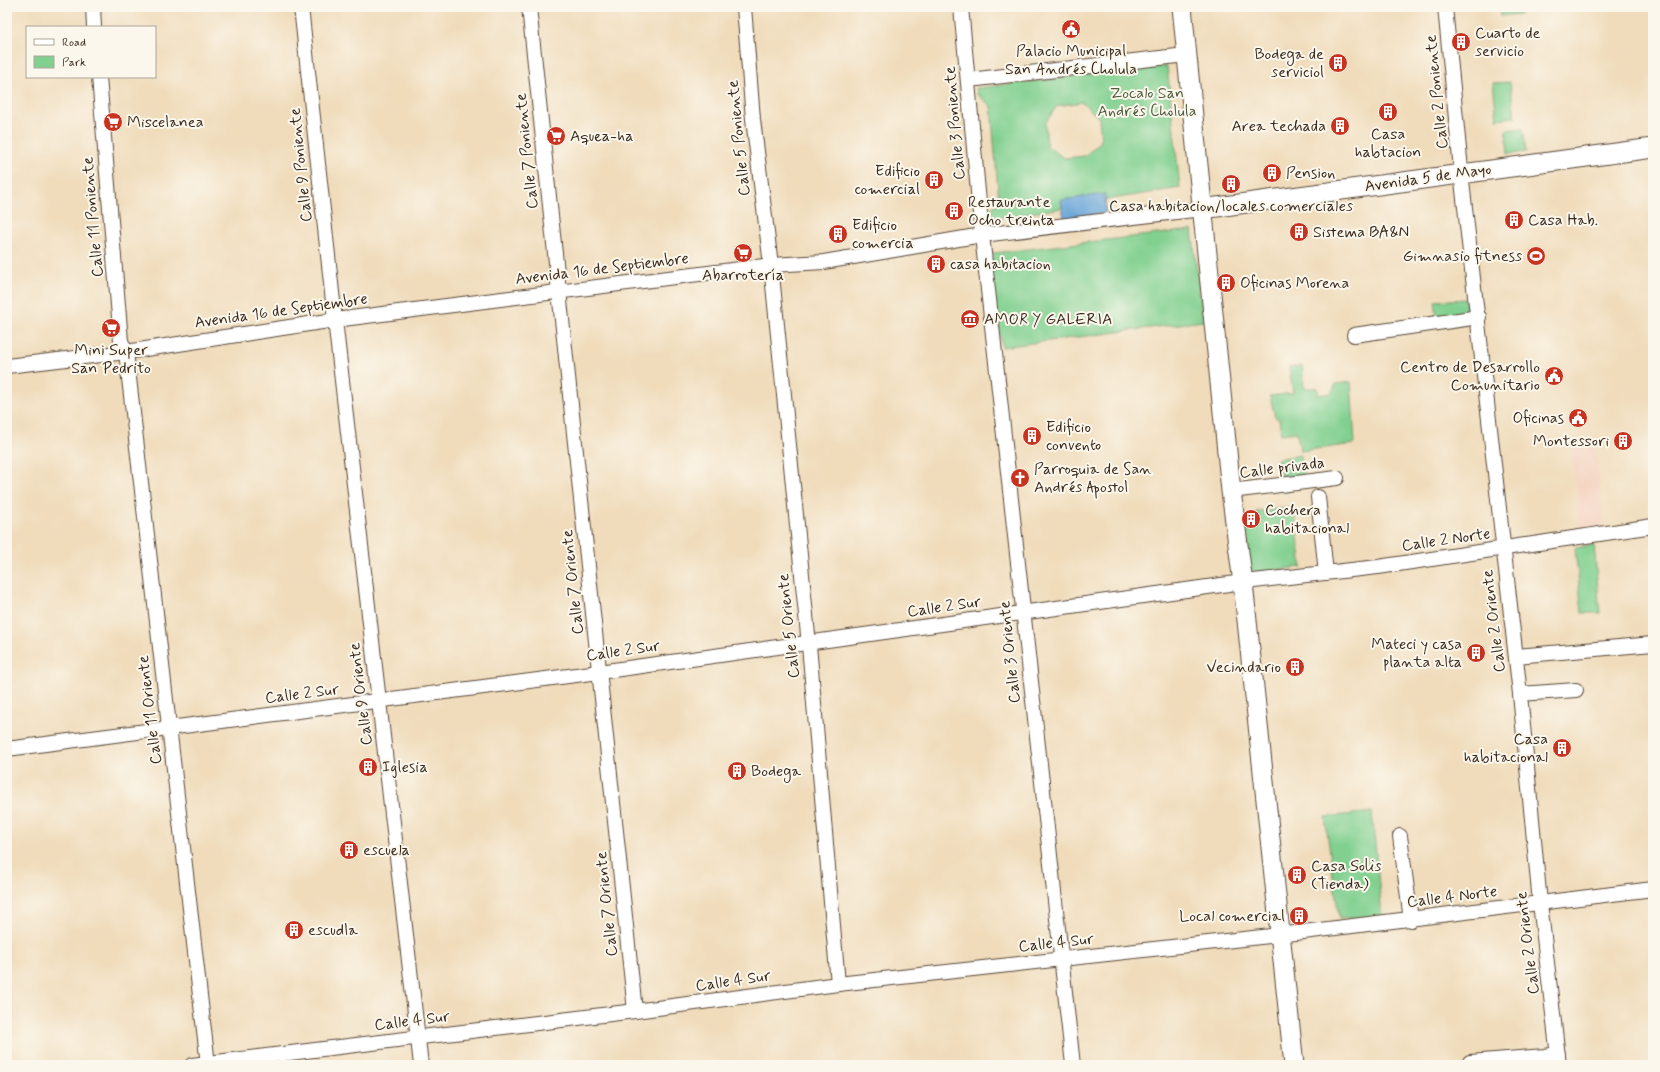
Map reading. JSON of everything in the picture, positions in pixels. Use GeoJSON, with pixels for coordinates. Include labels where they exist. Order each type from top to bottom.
{"type":"FeatureCollection","features":[{"type":"Feature","properties":{"kind":"main road"},"geometry":{"type":"LineString","coordinates":[[1182,7],[1231,491],[1244,583],[1279,935],[1294,1065]]}},
{"type":"Feature","properties":{"kind":"main road","name":"Avenida 5 de Mayo"},"geometry":{"type":"LineString","coordinates":[[1202,208],[1653,148]]}},
{"type":"Feature","properties":{"kind":"street"},"geometry":{"type":"LineString","coordinates":[[93,7],[94,26]]}},
{"type":"Feature","properties":{"kind":"street","name":"Calle 9 Poniente"},"geometry":{"type":"LineString","coordinates":[[301,7],[335,320]]}},
{"type":"Feature","properties":{"kind":"street","name":"Calle 7 Poniente"},"geometry":{"type":"LineString","coordinates":[[529,7],[559,292]]}},
{"type":"Feature","properties":{"kind":"street","name":"Calle 5 Poniente"},"geometry":{"type":"LineString","coordinates":[[744,7],[753,119],[771,265]]}},
{"type":"Feature","properties":{"kind":"street","name":"Calle 3 Poniente"},"geometry":{"type":"LineString","coordinates":[[961,7],[969,80],[982,236]]}},
{"type":"Feature","properties":{"kind":"street","name":"Calle 2 Poniente"},"geometry":{"type":"LineString","coordinates":[[1445,7],[1462,174]]}},
{"type":"Feature","properties":{"kind":"street"},"geometry":{"type":"LineString","coordinates":[[969,80],[1186,55]]}},
{"type":"Feature","properties":{"kind":"street","name":"Calle 11 Poniente"},"geometry":{"type":"LineString","coordinates":[[98,78],[121,341],[126,352]]}},
{"type":"Feature","properties":{"kind":"street","name":"Calle 2 Oriente"},"geometry":{"type":"LineString","coordinates":[[1462,174],[1516,656],[1540,904],[1558,1059]]}},
{"type":"Feature","properties":{"kind":"street","name":"Avenida 16 de Septiembre"},"geometry":{"type":"LineString","coordinates":[[7,366],[126,352],[335,320],[771,265],[824,262],[982,236],[1202,208]]}},
{"type":"Feature","properties":{"kind":"street","name":"Calle 3 Oriente"},"geometry":{"type":"LineString","coordinates":[[982,236],[1073,1065]]}},
{"type":"Feature","properties":{"kind":"street","name":"Calle 5 Oriente"},"geometry":{"type":"LineString","coordinates":[[771,265],[808,643],[838,984]]}},
{"type":"Feature","properties":{"kind":"street","name":"Calle 7 Oriente"},"geometry":{"type":"LineString","coordinates":[[559,292],[635,1011]]}},
{"type":"Feature","properties":{"kind":"street"},"geometry":{"type":"LineString","coordinates":[[1354,335],[1479,317]]}},
{"type":"Feature","properties":{"kind":"street","name":"Calle 9 Oriente"},"geometry":{"type":"LineString","coordinates":[[335,320],[421,1065]]}},
{"type":"Feature","properties":{"kind":"street","name":"Calle 11 Oriente"},"geometry":{"type":"LineString","coordinates":[[126,352],[208,1064]]}},
{"type":"Feature","properties":{"kind":"street","name":"Calle privada"},"geometry":{"type":"LineString","coordinates":[[1231,491],[1337,478]]}},
{"type":"Feature","properties":{"kind":"street","name":"Calle privada"},"geometry":{"type":"LineString","coordinates":[[1318,497],[1326,573]]}},
{"type":"Feature","properties":{"kind":"street","name":"Calle 2 Norte"},"geometry":{"type":"LineString","coordinates":[[1244,583],[1503,549],[1653,526]]}},
{"type":"Feature","properties":{"kind":"street","name":"Calle 2 Sur"},"geometry":{"type":"LineString","coordinates":[[7,750],[599,672],[1244,583]]}},
{"type":"Feature","properties":{"kind":"street"},"geometry":{"type":"LineString","coordinates":[[1516,656],[1653,644]]}},
{"type":"Feature","properties":{"kind":"street"},"geometry":{"type":"LineString","coordinates":[[1520,694],[1576,690]]}},
{"type":"Feature","properties":{"kind":"street"},"geometry":{"type":"LineString","coordinates":[[1400,836],[1411,920]]}},
{"type":"Feature","properties":{"kind":"street","name":"Calle 4 Norte"},"geometry":{"type":"LineString","coordinates":[[1279,935],[1411,920],[1653,889]]}},
{"type":"Feature","properties":{"kind":"street","name":"Calle 4 Sur"},"geometry":{"type":"LineString","coordinates":[[192,1065],[635,1011],[838,984],[1279,935]]}},
{"type":"Feature","properties":{"kind":"street"},"geometry":{"type":"LineString","coordinates":[[1470,1062],[1545,1056],[1558,1059]]}},
{"type":"Feature","properties":{"kind":"shaded area"},"geometry":{"type":"Polygon","coordinates":[[[1595,441],[1604,527],[1580,530],[1571,443],[1595,441]]]}},
{"type":"Feature","properties":{"kind":"green space"},"geometry":{"type":"Polygon","coordinates":[[[1499,7],[1520,7],[1521,14],[1500,16],[1499,7]]]}},
{"type":"Feature","properties":{"kind":"green space","name":"Zocalo San Andrés Cholula"},"geometry":{"type":"Polygon","coordinates":[[[1167,66],[1180,188],[1106,200],[1104,195],[1061,200],[1062,208],[988,220],[987,212],[999,202],[991,106],[977,94],[976,88],[1167,66]],[[1082,102],[1057,106],[1045,123],[1047,146],[1064,158],[1085,156],[1101,141],[1099,118],[1082,102]]]}},
{"type":"Feature","properties":{"kind":"green space"},"geometry":{"type":"Polygon","coordinates":[[[1510,82],[1515,117],[1497,119],[1493,83],[1510,82]]]}},
{"type":"Feature","properties":{"kind":"green space"},"geometry":{"type":"Polygon","coordinates":[[[1523,128],[1526,152],[1508,154],[1506,130],[1523,128]]]}},
{"type":"Feature","properties":{"kind":"green space"},"geometry":{"type":"Polygon","coordinates":[[[1192,230],[1203,321],[1002,347],[985,254],[1192,230]]]}},
{"type":"Feature","properties":{"kind":"green space"},"geometry":{"type":"Polygon","coordinates":[[[1465,299],[1469,323],[1438,327],[1435,301],[1465,299]]]}},
{"type":"Feature","properties":{"kind":"green space"},"geometry":{"type":"Polygon","coordinates":[[[1302,366],[1304,388],[1317,388],[1319,395],[1331,393],[1336,384],[1351,382],[1355,444],[1300,451],[1297,432],[1281,434],[1279,419],[1275,417],[1270,396],[1293,393],[1289,367],[1302,366]]]}},
{"type":"Feature","properties":{"kind":"green space"},"geometry":{"type":"Polygon","coordinates":[[[1301,455],[1303,476],[1280,476],[1277,459],[1301,455]]]}},
{"type":"Feature","properties":{"kind":"green space"},"geometry":{"type":"Polygon","coordinates":[[[1294,507],[1302,567],[1250,573],[1246,525],[1258,524],[1256,512],[1294,507]]]}},
{"type":"Feature","properties":{"kind":"green space"},"geometry":{"type":"Polygon","coordinates":[[[1594,545],[1600,613],[1582,613],[1575,548],[1594,545]]]}},
{"type":"Feature","properties":{"kind":"green space"},"geometry":{"type":"Polygon","coordinates":[[[1372,812],[1382,916],[1339,919],[1325,817],[1372,812]]]}},
{"type":"Feature","properties":{"kind":"water"},"geometry":{"type":"Polygon","coordinates":[[[1105,194],[1106,213],[1064,219],[1061,200],[1105,194]]]}},
{"type":"Feature","properties":{"kind":"place","name":"Palacio Municipal San Andrés Cholula"},"geometry":{"type":"Point","coordinates":[1071,29]}},
{"type":"Feature","properties":{"kind":"place","name":"Cuarto de servicio"},"geometry":{"type":"Point","coordinates":[1461,42]}},
{"type":"Feature","properties":{"kind":"place","name":"Bodega de serviciol"},"geometry":{"type":"Point","coordinates":[1338,63]}},
{"type":"Feature","properties":{"kind":"place","name":"Casa habtacion"},"geometry":{"type":"Point","coordinates":[1388,112]}},
{"type":"Feature","properties":{"kind":"place","name":"Miscelanea"},"geometry":{"type":"Point","coordinates":[113,122]}},
{"type":"Feature","properties":{"kind":"place","name":"Area techada"},"geometry":{"type":"Point","coordinates":[1340,126]}},
{"type":"Feature","properties":{"kind":"place","name":"Aquea-ha"},"geometry":{"type":"Point","coordinates":[556,136]}},
{"type":"Feature","properties":{"kind":"place","name":"Pension"},"geometry":{"type":"Point","coordinates":[1272,173]}},
{"type":"Feature","properties":{"kind":"place","name":"Edificio comercial"},"geometry":{"type":"Point","coordinates":[934,180]}},
{"type":"Feature","properties":{"kind":"place","name":"Casa habitacion/locales comerciales"},"geometry":{"type":"Point","coordinates":[1231,184]}},
{"type":"Feature","properties":{"kind":"place","name":"Restaurante Ocho treinta"},"geometry":{"type":"Point","coordinates":[954,211]}},
{"type":"Feature","properties":{"kind":"place","name":"Casa Hab."},"geometry":{"type":"Point","coordinates":[1514,220]}},
{"type":"Feature","properties":{"kind":"place","name":"Sistema BA&N"},"geometry":{"type":"Point","coordinates":[1299,232]}},
{"type":"Feature","properties":{"kind":"place","name":"Edificio comercia"},"geometry":{"type":"Point","coordinates":[838,234]}},
{"type":"Feature","properties":{"kind":"place","name":"Abarrotería"},"geometry":{"type":"Point","coordinates":[743,253]}},
{"type":"Feature","properties":{"kind":"place","name":"Gimnasio fitness"},"geometry":{"type":"Point","coordinates":[1536,256]}},
{"type":"Feature","properties":{"kind":"place","name":"casa habitacion"},"geometry":{"type":"Point","coordinates":[936,264]}},
{"type":"Feature","properties":{"kind":"place","name":"Oficinas Morena"},"geometry":{"type":"Point","coordinates":[1226,283]}},
{"type":"Feature","properties":{"kind":"place","name":"AMOR Y GALERIA"},"geometry":{"type":"Point","coordinates":[970,319]}},
{"type":"Feature","properties":{"kind":"place","name":"Mini Super San Pedrito"},"geometry":{"type":"Point","coordinates":[111,328]}},
{"type":"Feature","properties":{"kind":"place","name":"Centro de Desarrollo Comunitario"},"geometry":{"type":"Point","coordinates":[1554,376]}},
{"type":"Feature","properties":{"kind":"place","name":"Oficinas"},"geometry":{"type":"Point","coordinates":[1578,418]}},
{"type":"Feature","properties":{"kind":"place","name":"Edificio convento"},"geometry":{"type":"Point","coordinates":[1032,436]}},
{"type":"Feature","properties":{"kind":"place","name":"Montessori"},"geometry":{"type":"Point","coordinates":[1623,441]}},
{"type":"Feature","properties":{"kind":"place","name":"Parroquia de San Andrés Apostol"},"geometry":{"type":"Point","coordinates":[1020,478]}},
{"type":"Feature","properties":{"kind":"place","name":"Cochera habitacional"},"geometry":{"type":"Point","coordinates":[1251,519]}},
{"type":"Feature","properties":{"kind":"place","name":"Mateci y casa planta alta"},"geometry":{"type":"Point","coordinates":[1476,653]}},
{"type":"Feature","properties":{"kind":"place","name":"Vecindario"},"geometry":{"type":"Point","coordinates":[1295,667]}},
{"type":"Feature","properties":{"kind":"place","name":"Casa habitacional"},"geometry":{"type":"Point","coordinates":[1562,748]}},
{"type":"Feature","properties":{"kind":"place","name":"Iglesia"},"geometry":{"type":"Point","coordinates":[368,767]}},
{"type":"Feature","properties":{"kind":"place","name":"Bodega"},"geometry":{"type":"Point","coordinates":[737,771]}},
{"type":"Feature","properties":{"kind":"place","name":"escuela"},"geometry":{"type":"Point","coordinates":[349,850]}},
{"type":"Feature","properties":{"kind":"place","name":"Casa Solis (Tienda)"},"geometry":{"type":"Point","coordinates":[1297,875]}},
{"type":"Feature","properties":{"kind":"place","name":"Local comercial"},"geometry":{"type":"Point","coordinates":[1299,916]}},
{"type":"Feature","properties":{"kind":"place","name":"escudla"},"geometry":{"type":"Point","coordinates":[294,930]}}]}
